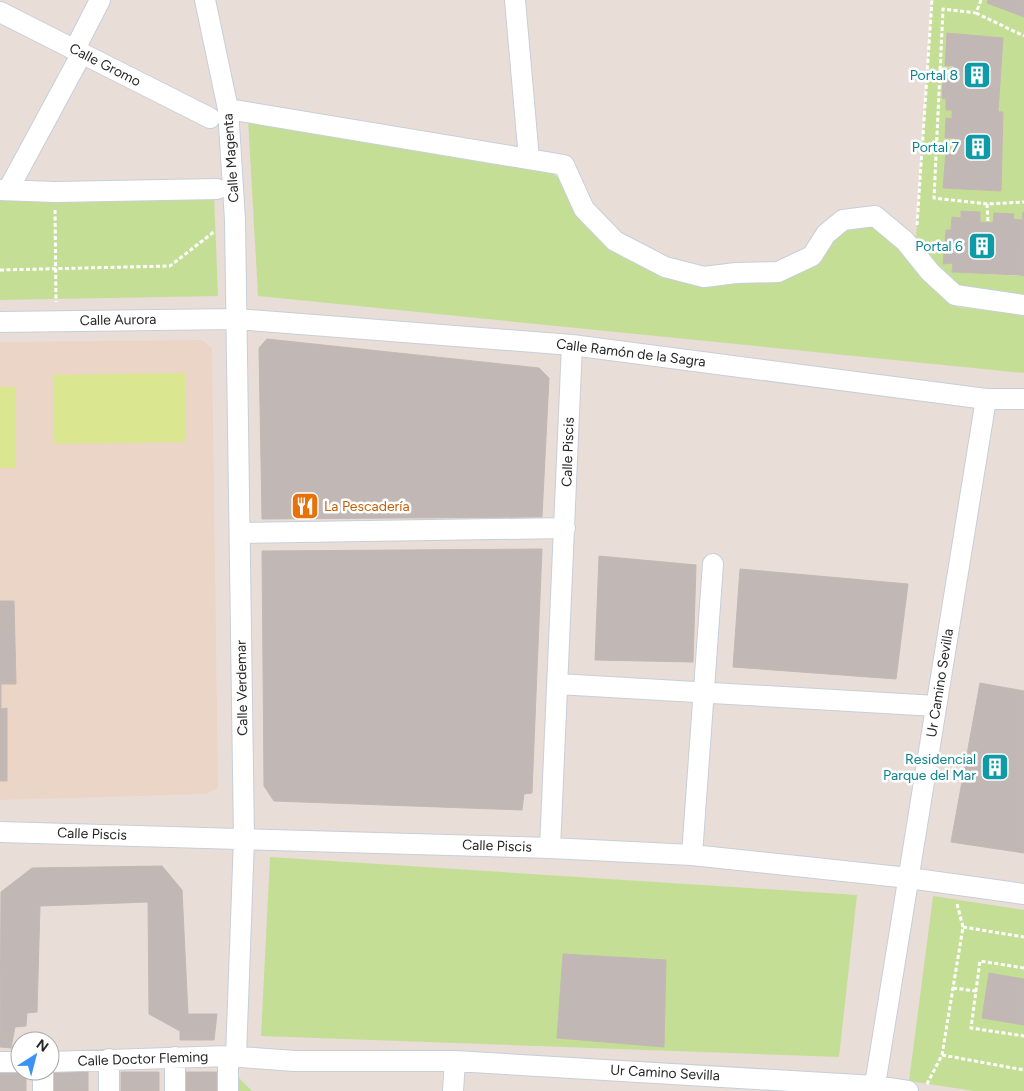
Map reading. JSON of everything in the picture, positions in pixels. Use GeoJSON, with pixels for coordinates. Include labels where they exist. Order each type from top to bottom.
{"type":"FeatureCollection","features":[{"type":"Feature","properties":{"kind":"street"},"geometry":{"type":"LineString","coordinates":[[100,0],[79,51],[4,190],[55,192],[217,189]]}},
{"type":"Feature","properties":{"kind":"street","name":"Calle Magenta"},"geometry":{"type":"LineString","coordinates":[[205,0],[228,109],[235,220],[236,319]]}},
{"type":"Feature","properties":{"kind":"street"},"geometry":{"type":"LineString","coordinates":[[515,0],[529,159]]}},
{"type":"Feature","properties":{"kind":"street","name":"Calle Gromo"},"geometry":{"type":"LineString","coordinates":[[0,12],[210,118]]}},
{"type":"Feature","properties":{"kind":"street"},"geometry":{"type":"LineString","coordinates":[[228,109],[564,165],[584,209],[615,241],[665,267],[704,277],[736,273],[778,272],[812,256],[826,234],[843,220],[875,216],[905,241],[955,295],[1024,305]]}},
{"type":"Feature","properties":{"kind":"street","name":"Calle Aurora"},"geometry":{"type":"LineString","coordinates":[[0,322],[236,319]]}},
{"type":"Feature","properties":{"kind":"street","name":"Calle Ramón de la Sagra"},"geometry":{"type":"LineString","coordinates":[[236,319],[572,344],[986,398],[1024,399]]}},
{"type":"Feature","properties":{"kind":"street","name":"Calle Verdemar"},"geometry":{"type":"LineString","coordinates":[[228,1091],[232,1056],[244,839],[236,319]]}},
{"type":"Feature","properties":{"kind":"street","name":"Calle Piscis"},"geometry":{"type":"LineString","coordinates":[[0,832],[550,848],[572,344]]}},
{"type":"Feature","properties":{"kind":"street","name":"Ur Camino Sevilla"},"geometry":{"type":"LineString","coordinates":[[875,1088],[986,398]]}},
{"type":"Feature","properties":{"kind":"street"},"geometry":{"type":"LineString","coordinates":[[240,533],[565,528]]}},
{"type":"Feature","properties":{"kind":"street"},"geometry":{"type":"LineString","coordinates":[[692,855],[713,564]]}},
{"type":"Feature","properties":{"kind":"street"},"geometry":{"type":"LineString","coordinates":[[558,684],[936,706]]}},
{"type":"Feature","properties":{"kind":"street"},"geometry":{"type":"LineString","coordinates":[[550,848],[692,855],[909,878],[1024,894]]}},
{"type":"Feature","properties":{"kind":"street","name":"Calle Doctor Fleming"},"geometry":{"type":"LineString","coordinates":[[60,1062],[232,1056],[294,1061],[455,1061]]}},
{"type":"Feature","properties":{"kind":"street"},"geometry":{"type":"LineString","coordinates":[[174,1091],[175,1057]]}},
{"type":"Feature","properties":{"kind":"street"},"geometry":{"type":"LineString","coordinates":[[109,1060],[109,1091]]}},
{"type":"Feature","properties":{"kind":"street"},"geometry":{"type":"LineString","coordinates":[[453,1091],[455,1061]]}},
{"type":"Feature","properties":{"kind":"street","name":"Ur Camino Sevilla"},"geometry":{"type":"LineString","coordinates":[[455,1061],[693,1083],[875,1088],[908,1091]]}},
{"type":"Feature","properties":{"kind":"path"},"geometry":{"type":"LineString","coordinates":[[919,258],[916,238],[932,0]]}},
{"type":"Feature","properties":{"kind":"path"},"geometry":{"type":"LineString","coordinates":[[976,13],[981,0]]}},
{"type":"Feature","properties":{"kind":"path"},"geometry":{"type":"LineString","coordinates":[[1024,36],[976,13],[943,9],[934,198],[988,204],[1024,202]]}},
{"type":"Feature","properties":{"kind":"path"},"geometry":{"type":"LineString","coordinates":[[940,71],[953,72]]}},
{"type":"Feature","properties":{"kind":"path"},"geometry":{"type":"LineString","coordinates":[[937,144],[954,144]]}},
{"type":"Feature","properties":{"kind":"path"},"geometry":{"type":"LineString","coordinates":[[55,192],[56,302]]}},
{"type":"Feature","properties":{"kind":"path"},"geometry":{"type":"LineString","coordinates":[[988,204],[988,222]]}},
{"type":"Feature","properties":{"kind":"path"},"geometry":{"type":"LineString","coordinates":[[0,270],[170,266],[218,228]]}},
{"type":"Feature","properties":{"kind":"path"},"geometry":{"type":"LineString","coordinates":[[924,1091],[942,1055],[964,927],[951,884]]}},
{"type":"Feature","properties":{"kind":"path"},"geometry":{"type":"LineString","coordinates":[[964,927],[1024,937]]}},
{"type":"Feature","properties":{"kind":"path"},"geometry":{"type":"LineString","coordinates":[[1024,968],[980,961],[971,1028],[1024,1036]]}},
{"type":"Feature","properties":{"kind":"path"},"geometry":{"type":"LineString","coordinates":[[953,988],[976,991]]}},
{"type":"Feature","properties":{"kind":"path"},"geometry":{"type":"LineString","coordinates":[[942,1055],[1024,1070]]}},
{"type":"Feature","properties":{"kind":"shaded area"},"geometry":{"type":"Polygon","coordinates":[[[202,340],[212,348],[218,788],[206,794],[0,800],[0,342],[202,340]]]}},
{"type":"Feature","properties":{"kind":"green space"},"geometry":{"type":"Polygon","coordinates":[[[932,0],[988,0],[1024,16],[1024,212],[1022,220],[1013,219],[1014,215],[993,223],[980,222],[980,212],[961,211],[961,218],[952,218],[951,230],[946,230],[943,264],[953,263],[952,272],[1024,276],[1024,297],[961,287],[919,258],[916,238],[932,0]],[[947,33],[945,66],[954,68],[953,78],[943,78],[942,98],[946,99],[946,109],[952,110],[952,119],[946,119],[945,138],[955,138],[954,151],[946,151],[943,188],[998,112],[1003,38],[947,33]]]}},
{"type":"Feature","properties":{"kind":"green space"},"geometry":{"type":"Polygon","coordinates":[[[248,119],[543,166],[560,179],[582,223],[615,252],[662,275],[781,278],[853,224],[871,224],[896,242],[957,307],[1024,315],[1024,373],[258,296],[248,119]]]}},
{"type":"Feature","properties":{"kind":"green space"},"geometry":{"type":"Polygon","coordinates":[[[214,194],[218,296],[0,300],[0,197],[214,194]]]}},
{"type":"Feature","properties":{"kind":"green space"},"geometry":{"type":"Polygon","coordinates":[[[185,373],[186,442],[54,444],[53,375],[185,373]]]}},
{"type":"Feature","properties":{"kind":"green space"},"geometry":{"type":"Polygon","coordinates":[[[0,387],[15,387],[15,468],[0,468],[0,387]]]}},
{"type":"Feature","properties":{"kind":"green space"},"geometry":{"type":"Polygon","coordinates":[[[270,857],[857,895],[839,1057],[261,1036],[270,857]]]}},
{"type":"Feature","properties":{"kind":"green space"},"geometry":{"type":"Polygon","coordinates":[[[933,896],[1024,910],[1024,1091],[974,1091],[909,1081],[933,896]]]}},
{"type":"Feature","properties":{"kind":"green space"},"geometry":{"type":"Polygon","coordinates":[[[234,1073],[252,1091],[234,1091],[234,1073]]]}},
{"type":"Feature","properties":{"kind":"building"},"geometry":{"type":"Polygon","coordinates":[[[988,0],[1024,0],[1024,17],[987,3],[988,0]]]}},
{"type":"Feature","properties":{"kind":"building","name":"Portal 8"},"geometry":{"type":"Polygon","coordinates":[[[947,33],[1003,38],[998,112],[946,110],[946,99],[942,98],[943,78],[953,78],[954,66],[945,66],[947,33]]]}},
{"type":"Feature","properties":{"kind":"building","name":"Portal 7"},"geometry":{"type":"Polygon","coordinates":[[[952,110],[1003,112],[1001,191],[943,188],[946,151],[954,151],[955,138],[945,138],[946,118],[952,119],[952,110]]]}},
{"type":"Feature","properties":{"kind":"building","name":"Portal 6"},"geometry":{"type":"Polygon","coordinates":[[[961,211],[980,212],[980,222],[993,223],[994,213],[1014,214],[1013,219],[1022,220],[1019,275],[952,272],[953,263],[943,264],[946,230],[951,230],[952,217],[961,218],[961,211]]]}},
{"type":"Feature","properties":{"kind":"building"},"geometry":{"type":"Polygon","coordinates":[[[1024,212],[1024,276],[1019,275],[1024,212]]]}},
{"type":"Feature","properties":{"kind":"building"},"geometry":{"type":"Polygon","coordinates":[[[267,339],[539,368],[549,378],[542,517],[262,519],[259,348],[267,339]]]}},
{"type":"Feature","properties":{"kind":"building"},"geometry":{"type":"Polygon","coordinates":[[[542,549],[532,793],[524,794],[522,810],[274,801],[264,786],[262,551],[542,549]]]}},
{"type":"Feature","properties":{"kind":"building"},"geometry":{"type":"Polygon","coordinates":[[[599,556],[696,565],[693,662],[595,660],[599,556]]]}},
{"type":"Feature","properties":{"kind":"building"},"geometry":{"type":"Polygon","coordinates":[[[740,569],[908,584],[896,679],[733,667],[740,569]]]}},
{"type":"Feature","properties":{"kind":"building"},"geometry":{"type":"Polygon","coordinates":[[[0,601],[14,601],[16,684],[1,684],[1,709],[7,708],[7,781],[0,781],[0,601]]]}},
{"type":"Feature","properties":{"kind":"building","name":"Residencial Parque del Mar"},"geometry":{"type":"Polygon","coordinates":[[[980,683],[1024,691],[1024,853],[951,842],[980,683]]]}},
{"type":"Feature","properties":{"kind":"building"},"geometry":{"type":"Polygon","coordinates":[[[162,866],[182,890],[188,1014],[217,1014],[214,1040],[180,1040],[180,1031],[149,1014],[148,902],[40,906],[37,1012],[27,1013],[26,1026],[15,1027],[14,1031],[10,1031],[10,1048],[0,1047],[1,892],[32,868],[162,866]]]}},
{"type":"Feature","properties":{"kind":"building"},"geometry":{"type":"Polygon","coordinates":[[[563,954],[666,960],[664,1047],[557,1038],[563,954]]]}},
{"type":"Feature","properties":{"kind":"building"},"geometry":{"type":"Polygon","coordinates":[[[989,973],[1024,979],[1024,1025],[982,1018],[989,973]]]}},
{"type":"Feature","properties":{"kind":"building"},"geometry":{"type":"Polygon","coordinates":[[[88,1070],[88,1091],[49,1091],[48,1081],[60,1081],[60,1071],[88,1070]]]}},
{"type":"Feature","properties":{"kind":"building"},"geometry":{"type":"Polygon","coordinates":[[[0,1072],[10,1072],[10,1081],[26,1081],[26,1091],[0,1091],[0,1072]]]}},
{"type":"Feature","properties":{"kind":"building"},"geometry":{"type":"Polygon","coordinates":[[[121,1072],[159,1072],[159,1091],[121,1091],[121,1072]]]}},
{"type":"Feature","properties":{"kind":"building"},"geometry":{"type":"Polygon","coordinates":[[[180,1072],[220,1072],[220,1091],[180,1091],[180,1072]]]}},
{"type":"Feature","properties":{"kind":"place","name":"Portal 8"},"geometry":{"type":"Point","coordinates":[977,75]}},
{"type":"Feature","properties":{"kind":"place","name":"Portal 7"},"geometry":{"type":"Point","coordinates":[978,147]}},
{"type":"Feature","properties":{"kind":"place","name":"Portal 6"},"geometry":{"type":"Point","coordinates":[982,246]}},
{"type":"Feature","properties":{"kind":"place","name":"La Pescadería"},"geometry":{"type":"Point","coordinates":[305,506]}},
{"type":"Feature","properties":{"kind":"place","name":"Residencial Parque del Mar"},"geometry":{"type":"Point","coordinates":[995,767]}}]}
